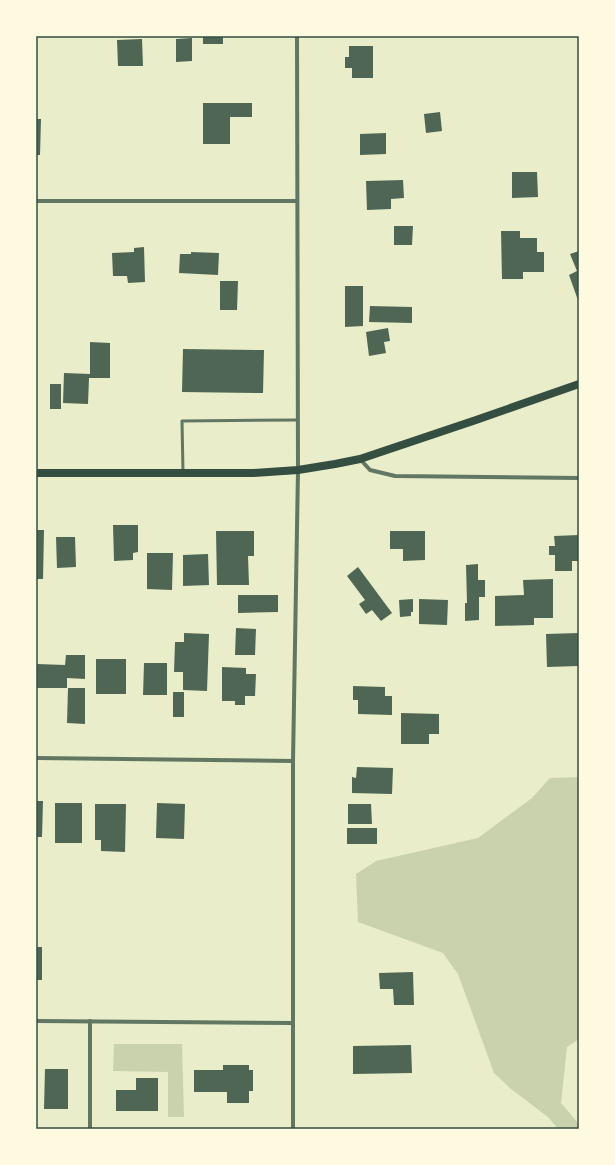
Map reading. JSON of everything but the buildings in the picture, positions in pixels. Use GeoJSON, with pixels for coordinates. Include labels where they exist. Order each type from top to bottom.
{"type":"FeatureCollection","features":[{"type":"Feature","properties":{"kind":"main road"},"geometry":{"type":"LineString","coordinates":[[36,473],[253,473],[298,470],[335,464],[360,459],[579,384]]}},
{"type":"Feature","properties":{"kind":"street"},"geometry":{"type":"LineString","coordinates":[[293,1129],[293,761],[298,470],[297,36]]}},
{"type":"Feature","properties":{"kind":"street"},"geometry":{"type":"LineString","coordinates":[[36,201],[297,201]]}},
{"type":"Feature","properties":{"kind":"street"},"geometry":{"type":"LineString","coordinates":[[360,459],[370,470],[395,476],[579,478]]}},
{"type":"Feature","properties":{"kind":"street"},"geometry":{"type":"LineString","coordinates":[[36,758],[293,761]]}},
{"type":"Feature","properties":{"kind":"street"},"geometry":{"type":"LineString","coordinates":[[36,1021],[293,1023]]}},
{"type":"Feature","properties":{"kind":"street"},"geometry":{"type":"LineString","coordinates":[[90,1021],[90,1129]]}},
{"type":"Feature","properties":{"kind":"lane"},"geometry":{"type":"LineString","coordinates":[[183,473],[182,421],[298,420]]}},
{"type":"Feature","properties":{"kind":"green space"},"geometry":{"type":"Polygon","coordinates":[[[579,777],[579,1039],[567,1047],[561,1103],[579,1124],[579,1129],[558,1129],[548,1117],[511,1089],[494,1073],[458,974],[443,953],[358,922],[356,874],[376,861],[478,838],[532,798],[550,778],[579,777]]]}},
{"type":"Feature","properties":{"kind":"green space"},"geometry":{"type":"Polygon","coordinates":[[[114,1044],[182,1044],[184,1117],[168,1117],[168,1072],[113,1071],[114,1044]]]}}]}
